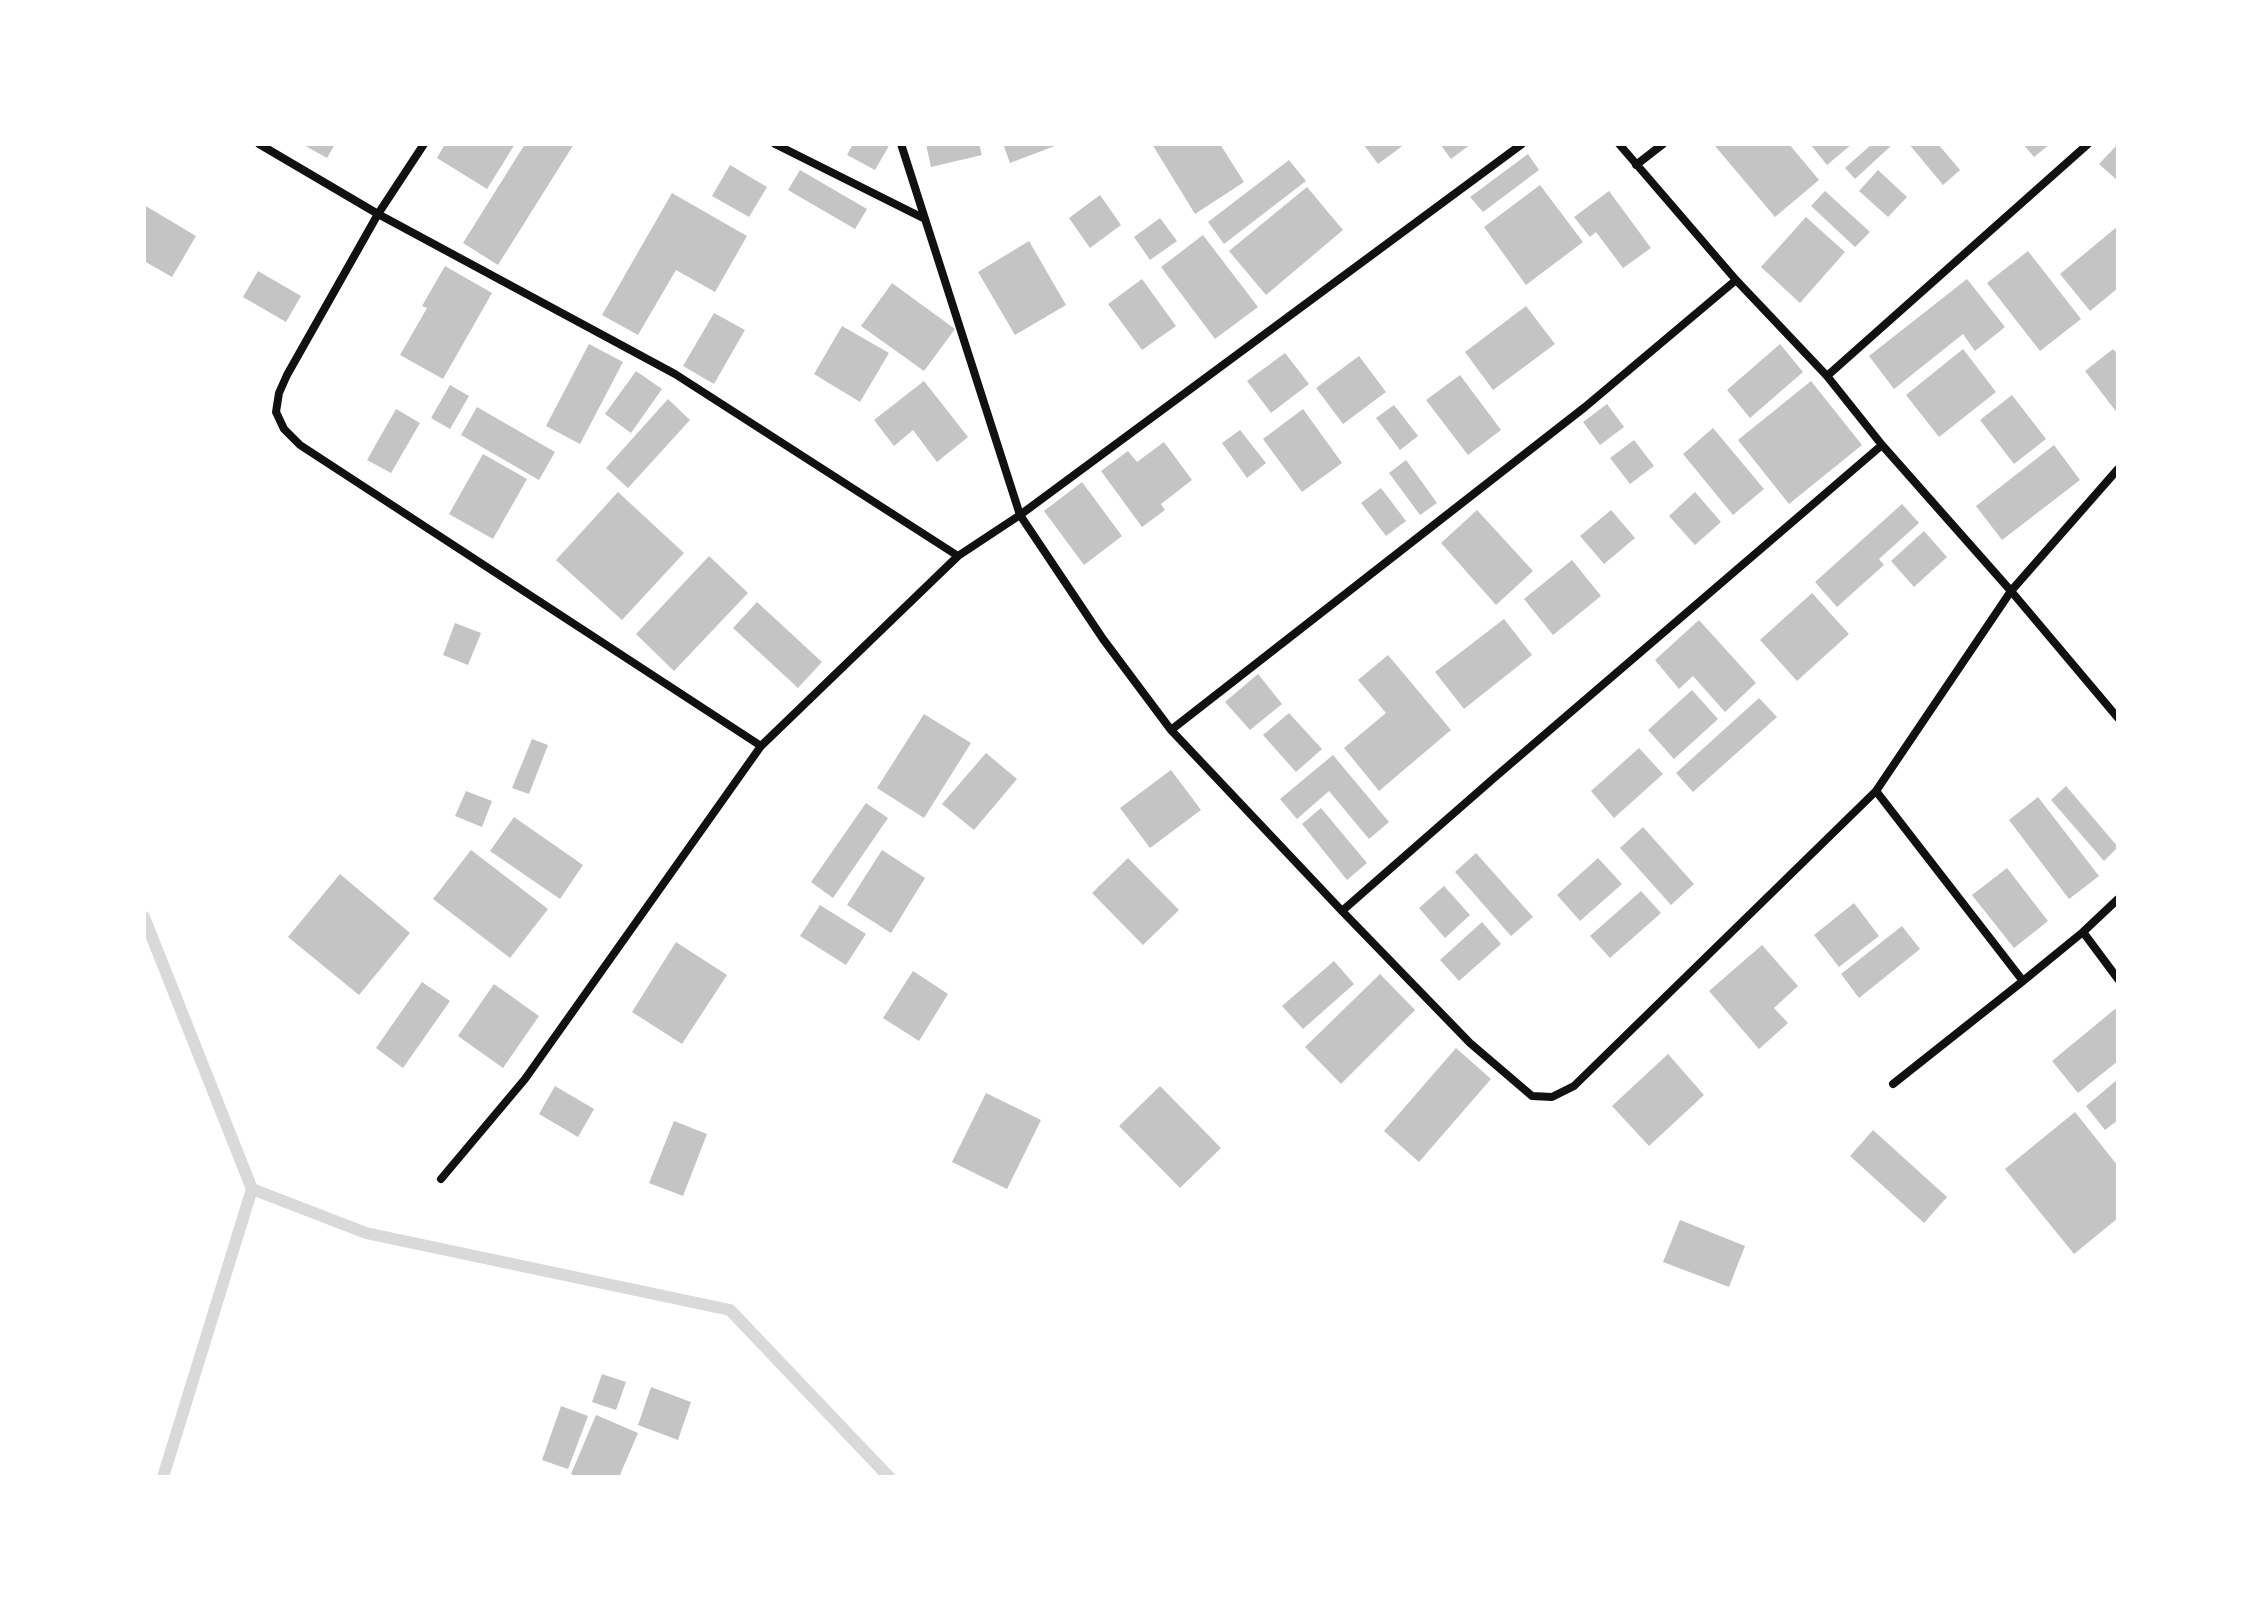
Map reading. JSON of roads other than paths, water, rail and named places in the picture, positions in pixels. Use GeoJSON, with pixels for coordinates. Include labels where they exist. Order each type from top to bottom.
{"type":"FeatureCollection","features":[{"type":"Feature","properties":{"kind":"street"},"geometry":{"type":"LineString","coordinates":[[259,144],[378,214],[675,374],[958,556]]}},
{"type":"Feature","properties":{"kind":"street"},"geometry":{"type":"LineString","coordinates":[[424,144],[378,214],[287,375],[279,393],[276,412],[284,429],[300,445],[761,746]]}},
{"type":"Feature","properties":{"kind":"street"},"geometry":{"type":"LineString","coordinates":[[775,144],[925,219]]}},
{"type":"Feature","properties":{"kind":"street"},"geometry":{"type":"LineString","coordinates":[[901,144],[1020,515],[1103,639],[1171,730],[1470,1043],[1532,1096],[1552,1097],[1574,1086],[1876,791],[2011,591],[2118,469]]}},
{"type":"Feature","properties":{"kind":"street"},"geometry":{"type":"LineString","coordinates":[[441,1179],[525,1079],[761,746],[958,556],[1020,515],[1522,144]]}},
{"type":"Feature","properties":{"kind":"street"},"geometry":{"type":"LineString","coordinates":[[1619,144],[1736,280],[1827,376],[1882,445],[2118,718]]}},
{"type":"Feature","properties":{"kind":"street"},"geometry":{"type":"LineString","coordinates":[[1636,165],[1663,144]]}},
{"type":"Feature","properties":{"kind":"street"},"geometry":{"type":"LineString","coordinates":[[1827,376],[2088,144]]}},
{"type":"Feature","properties":{"kind":"street"},"geometry":{"type":"LineString","coordinates":[[1171,730],[1585,407],[1736,280]]}},
{"type":"Feature","properties":{"kind":"street"},"geometry":{"type":"LineString","coordinates":[[1342,911],[1882,445]]}},
{"type":"Feature","properties":{"kind":"street"},"geometry":{"type":"LineString","coordinates":[[1876,791],[2023,981]]}},
{"type":"Feature","properties":{"kind":"street"},"geometry":{"type":"LineString","coordinates":[[1893,1084],[2083,932],[2118,899]]}},
{"type":"Feature","properties":{"kind":"street"},"geometry":{"type":"LineString","coordinates":[[2083,932],[2118,979]]}},
{"type":"Feature","properties":{"kind":"waterway"},"geometry":{"type":"LineString","coordinates":[[144,917],[252,1189],[366,1233],[730,1310],[889,1477]]}},
{"type":"Feature","properties":{"kind":"waterway"},"geometry":{"type":"LineString","coordinates":[[163,1477],[252,1189]]}}]}
